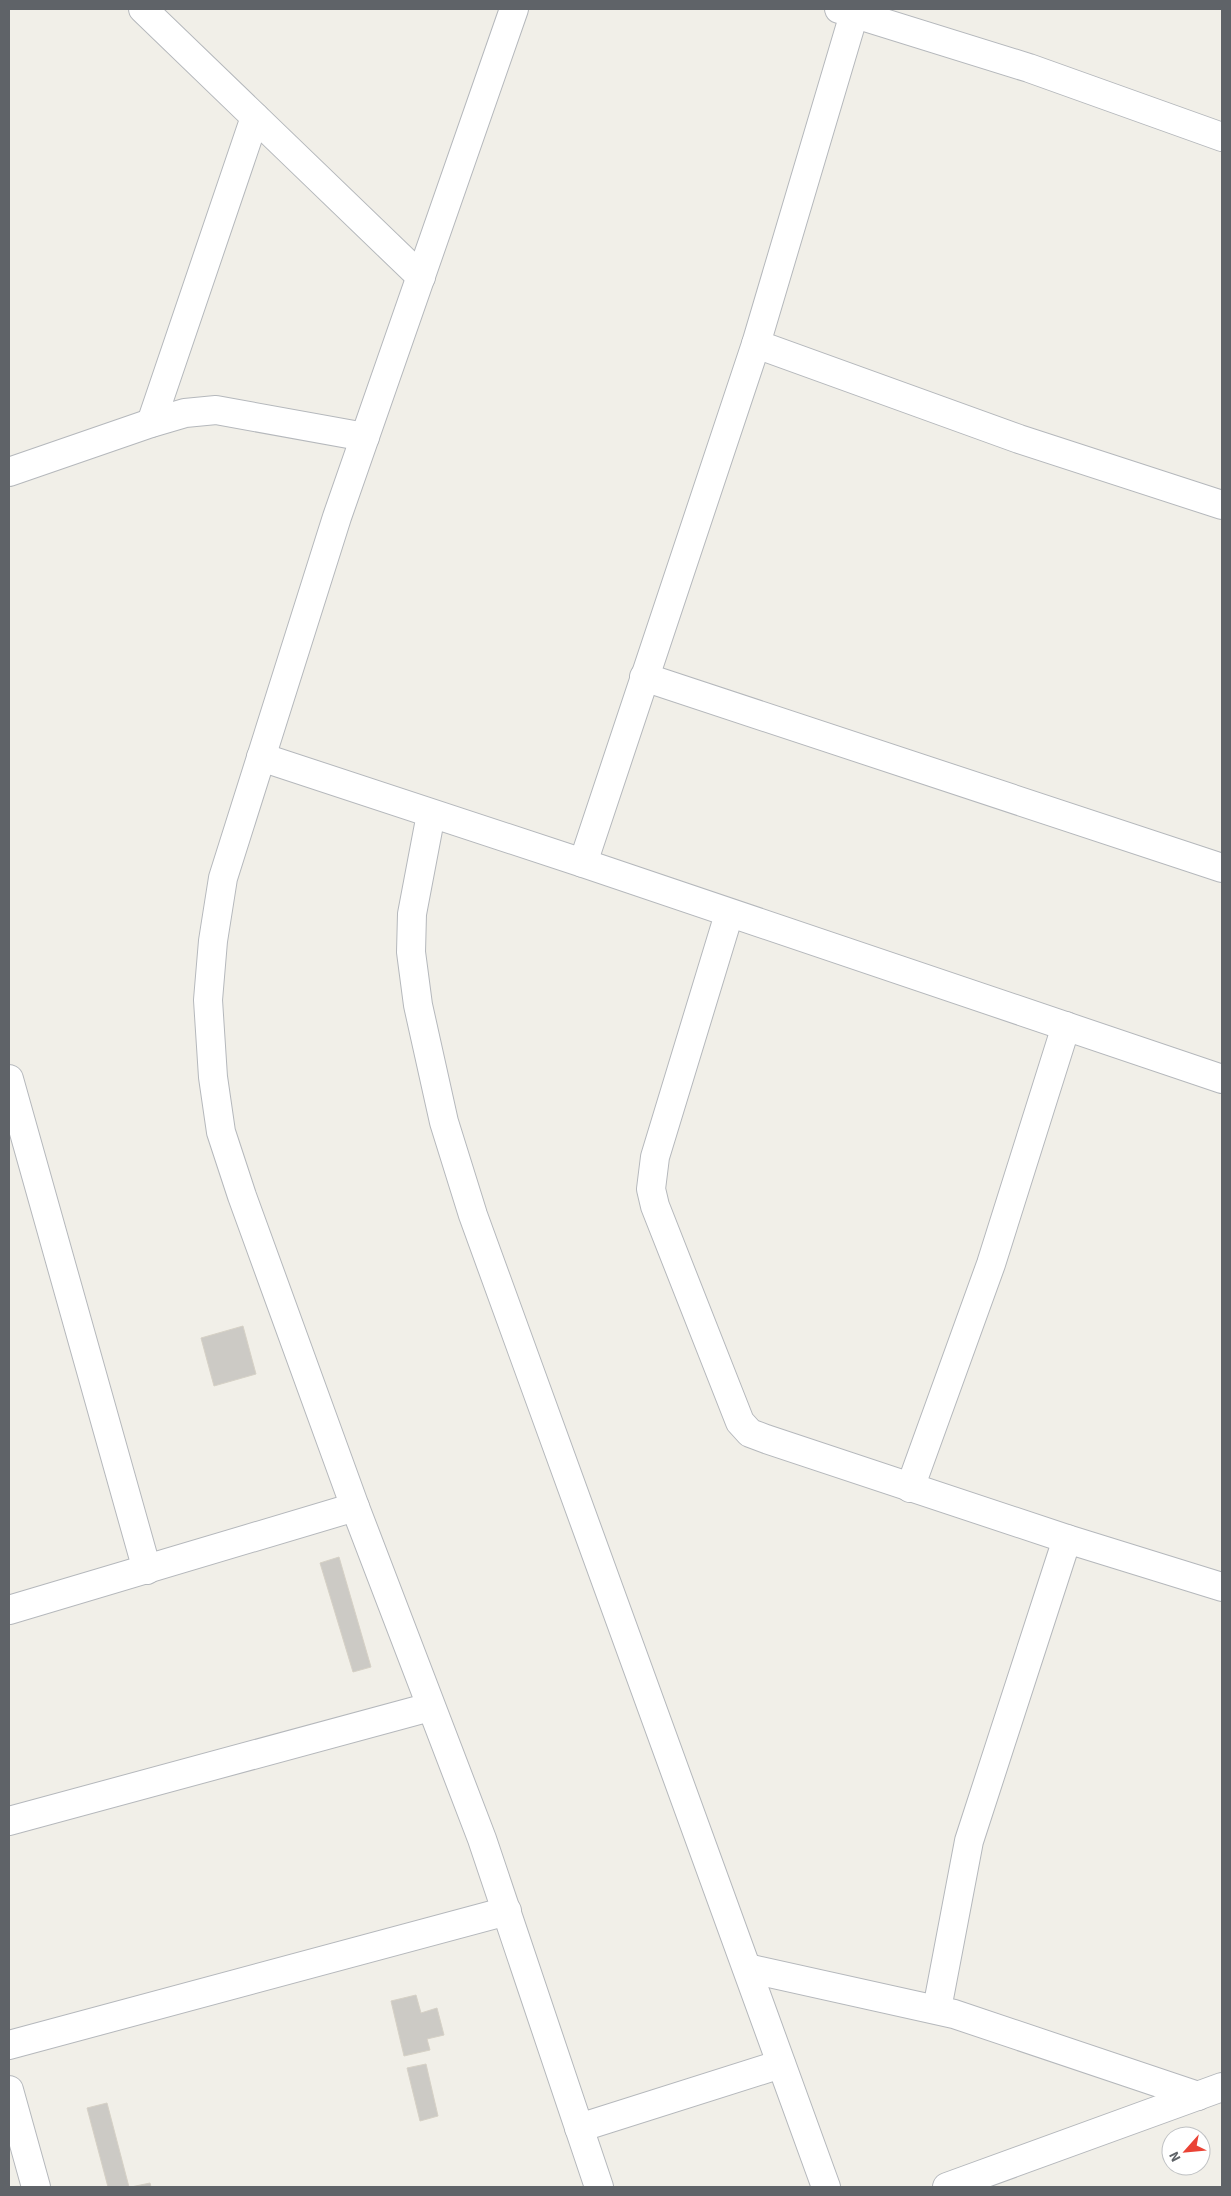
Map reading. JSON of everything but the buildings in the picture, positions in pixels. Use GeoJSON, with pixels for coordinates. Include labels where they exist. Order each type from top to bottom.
{"type":"FeatureCollection","features":[{"type":"Feature","properties":{"kind":"street"},"geometry":{"type":"LineString","coordinates":[[143,9],[421,277]]}},
{"type":"Feature","properties":{"kind":"street"},"geometry":{"type":"LineString","coordinates":[[514,9],[337,517],[223,878],[213,941],[208,1000],[213,1077],[221,1132],[238,1186],[355,1507],[482,1840],[599,2187]]}},
{"type":"Feature","properties":{"kind":"street"},"geometry":{"type":"LineString","coordinates":[[584,863],[644,677],[756,344],[846,11],[1029,68],[1222,136]]}},
{"type":"Feature","properties":{"kind":"street"},"geometry":{"type":"LineString","coordinates":[[151,423],[255,117]]}},
{"type":"Feature","properties":{"kind":"street"},"geometry":{"type":"LineString","coordinates":[[756,344],[1020,439],[1222,505]]}},
{"type":"Feature","properties":{"kind":"street"},"geometry":{"type":"LineString","coordinates":[[9,472],[185,413],[216,410],[365,437]]}},
{"type":"Feature","properties":{"kind":"street"},"geometry":{"type":"LineString","coordinates":[[644,677],[1222,868]]}},
{"type":"Feature","properties":{"kind":"street"},"geometry":{"type":"LineString","coordinates":[[261,757],[584,863],[729,914],[1222,1079]]}},
{"type":"Feature","properties":{"kind":"street"},"geometry":{"type":"LineString","coordinates":[[431,814],[412,914],[411,952],[418,1005],[444,1122],[473,1215],[826,2187]]}},
{"type":"Feature","properties":{"kind":"street"},"geometry":{"type":"LineString","coordinates":[[729,914],[655,1157],[651,1189],[655,1206],[740,1422],[750,1433],[910,1488],[1067,1540],[1222,1586]]}},
{"type":"Feature","properties":{"kind":"street"},"geometry":{"type":"LineString","coordinates":[[910,1488],[990,1264],[1066,1026]]}},
{"type":"Feature","properties":{"kind":"street"},"geometry":{"type":"LineString","coordinates":[[9,1079],[148,1570]]}},
{"type":"Feature","properties":{"kind":"street"},"geometry":{"type":"LineString","coordinates":[[9,1610],[355,1507]]}},
{"type":"Feature","properties":{"kind":"street"},"geometry":{"type":"LineString","coordinates":[[937,2009],[968,1841],[1067,1540]]}},
{"type":"Feature","properties":{"kind":"street"},"geometry":{"type":"LineString","coordinates":[[9,1821],[430,1707]]}},
{"type":"Feature","properties":{"kind":"street"},"geometry":{"type":"LineString","coordinates":[[9,2046],[507,1911]]}},
{"type":"Feature","properties":{"kind":"street"},"geometry":{"type":"LineString","coordinates":[[747,1968],[937,2009],[1210,2091]]}},
{"type":"Feature","properties":{"kind":"street"},"geometry":{"type":"LineString","coordinates":[[579,2128],[781,2064]]}},
{"type":"Feature","properties":{"kind":"street"},"geometry":{"type":"LineString","coordinates":[[9,2090],[36,2187]]}},
{"type":"Feature","properties":{"kind":"street"},"geometry":{"type":"LineString","coordinates":[[947,2187],[1210,2091]]}}]}
